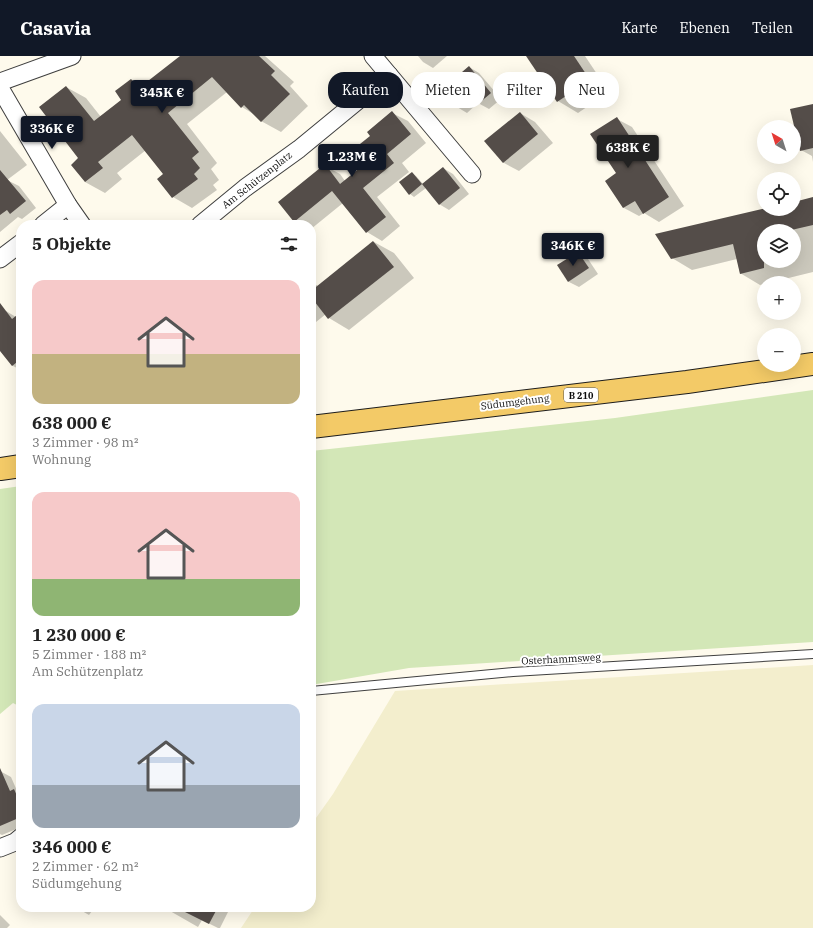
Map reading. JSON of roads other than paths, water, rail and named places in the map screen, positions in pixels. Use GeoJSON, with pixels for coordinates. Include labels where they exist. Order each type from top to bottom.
{"type":"FeatureCollection","features":[{"type":"Feature","properties":{"kind":"main road","name":"Südumgehung"},"geometry":{"type":"LineString","coordinates":[[316,427],[687,382],[813,364]]}},
{"type":"Feature","properties":{"kind":"main road"},"geometry":{"type":"LineString","coordinates":[[0,469],[16,467]]}},
{"type":"Feature","properties":{"kind":"street"},"geometry":{"type":"LineString","coordinates":[[0,82],[72,56]]}},
{"type":"Feature","properties":{"kind":"street"},"geometry":{"type":"LineString","coordinates":[[373,56],[386,72]]}},
{"type":"Feature","properties":{"kind":"street"},"geometry":{"type":"LineString","coordinates":[[0,88],[68,205],[78,220]]}},
{"type":"Feature","properties":{"kind":"street"},"geometry":{"type":"LineString","coordinates":[[403,92],[472,174]]}},
{"type":"Feature","properties":{"kind":"street","name":"Am Schützenplatz"},"geometry":{"type":"LineString","coordinates":[[206,220],[348,108]]}},
{"type":"Feature","properties":{"kind":"street"},"geometry":{"type":"LineString","coordinates":[[49,220],[68,205]]}},
{"type":"Feature","properties":{"kind":"street"},"geometry":{"type":"LineString","coordinates":[[0,259],[16,247]]}},
{"type":"Feature","properties":{"kind":"street"},"geometry":{"type":"LineString","coordinates":[[0,848],[16,841]]}},
{"type":"Feature","properties":{"kind":"lane","name":"Osterhammsweg"},"geometry":{"type":"LineString","coordinates":[[316,691],[513,672],[813,654]]}}]}
